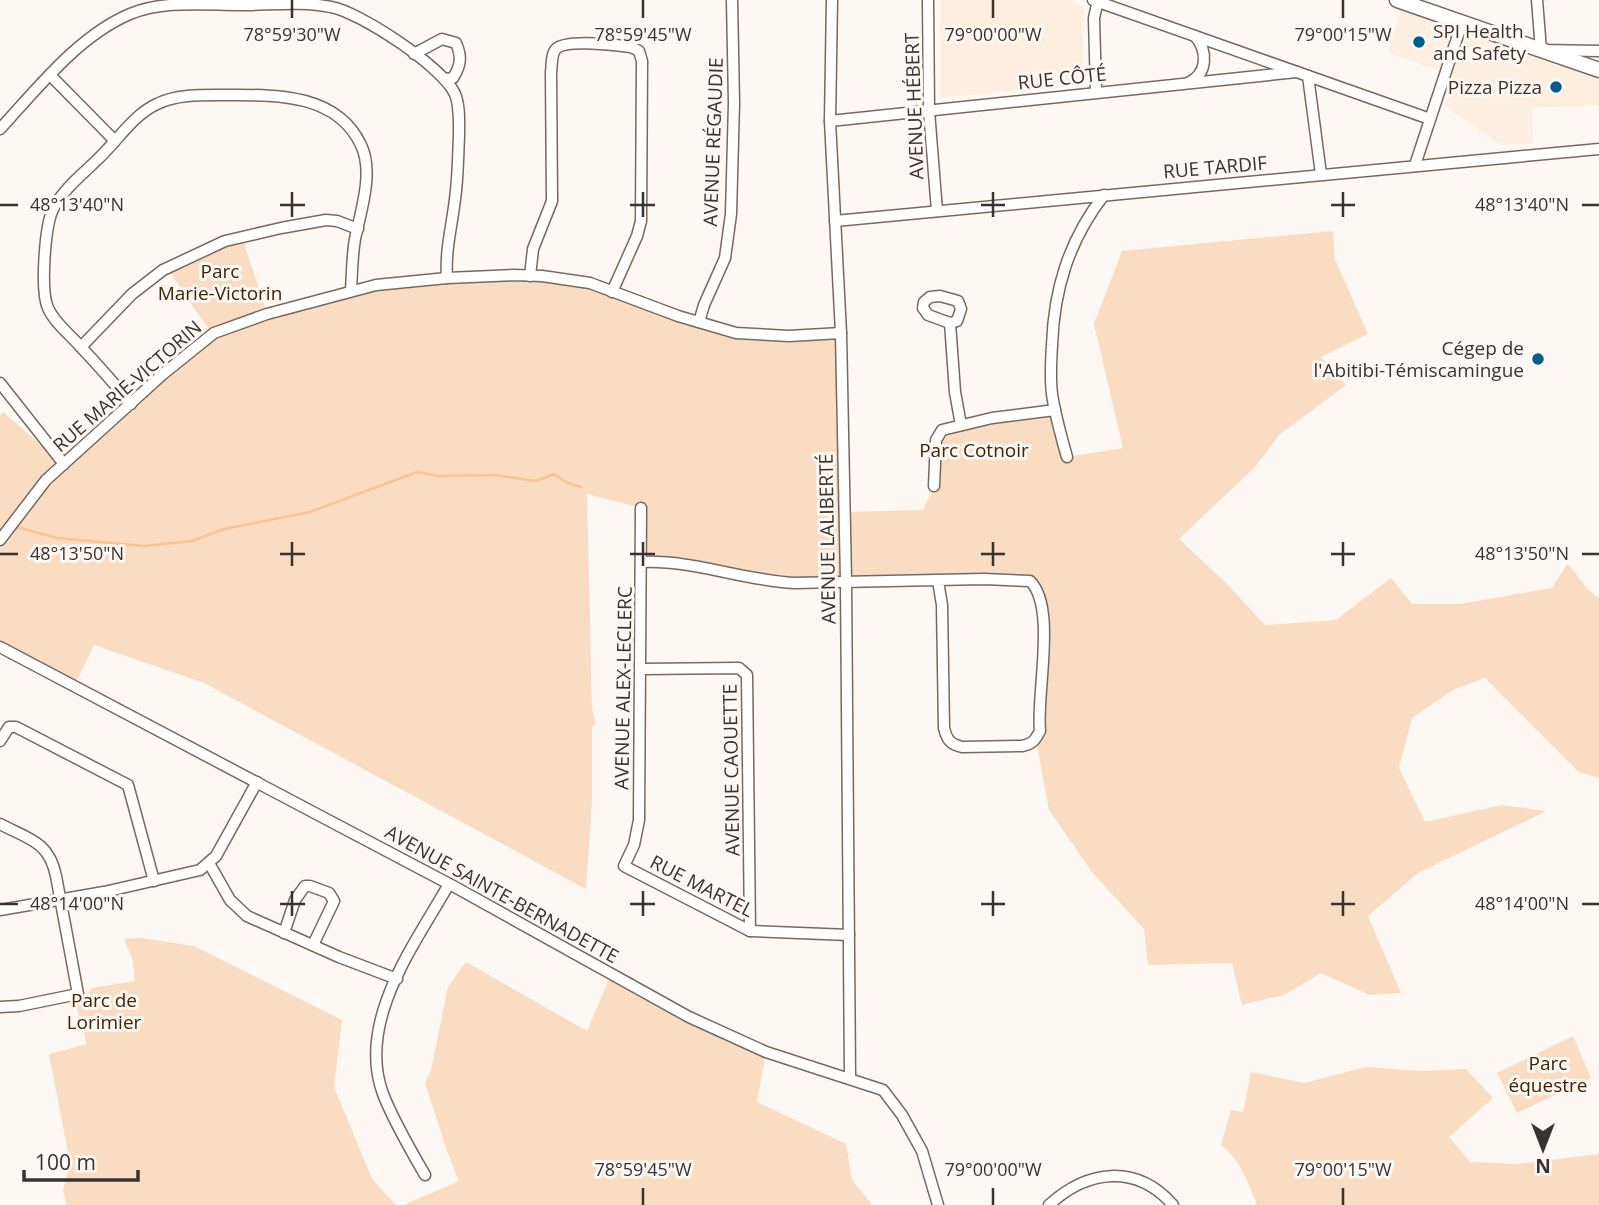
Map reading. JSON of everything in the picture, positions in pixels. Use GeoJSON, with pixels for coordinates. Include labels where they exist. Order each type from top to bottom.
{"type":"FeatureCollection","features":[{"type":"Feature","properties":{"kind":"main road"},"geometry":{"type":"LineString","coordinates":[[1397,0],[1599,70]]}},
{"type":"Feature","properties":{"kind":"street","name":"AVENUE RÉGAUDIE"},"geometry":{"type":"LineString","coordinates":[[699,323],[725,258],[731,214],[734,103],[732,0]]}},
{"type":"Feature","properties":{"kind":"street","name":"AVENUE LALIBERTÉ"},"geometry":{"type":"LineString","coordinates":[[832,0],[830,121],[841,333],[846,581],[850,1077]]}},
{"type":"Feature","properties":{"kind":"street","name":"AVENUE HÉBERT"},"geometry":{"type":"LineString","coordinates":[[928,0],[929,111],[937,211]]}},
{"type":"Feature","properties":{"kind":"street"},"geometry":{"type":"LineString","coordinates":[[1537,0],[1541,50],[1599,51]]}},
{"type":"Feature","properties":{"kind":"street"},"geometry":{"type":"LineString","coordinates":[[1096,92],[1096,1],[1430,119]]}},
{"type":"Feature","properties":{"kind":"street"},"geometry":{"type":"LineString","coordinates":[[0,130],[69,54],[128,14],[195,4],[331,6],[360,18],[414,54],[445,79],[456,98],[459,120],[456,198],[445,255],[447,278]]}},
{"type":"Feature","properties":{"kind":"street"},"geometry":{"type":"LineString","coordinates":[[1415,165],[1462,23]]}},
{"type":"Feature","properties":{"kind":"street"},"geometry":{"type":"LineString","coordinates":[[1187,83],[1199,76],[1205,55],[1195,36]]}},
{"type":"Feature","properties":{"kind":"street"},"geometry":{"type":"LineString","coordinates":[[414,54],[442,39],[456,43],[461,56],[460,63],[453,78],[445,79]]}},
{"type":"Feature","properties":{"kind":"street"},"geometry":{"type":"LineString","coordinates":[[530,276],[533,250],[552,201],[551,72],[554,52],[557,48],[571,44],[631,47],[639,51],[642,61],[641,221],[612,292]]}},
{"type":"Feature","properties":{"kind":"street","name":"RUE CÔTÉ"},"geometry":{"type":"LineString","coordinates":[[830,121],[1096,92],[1302,74]]}},
{"type":"Feature","properties":{"kind":"street"},"geometry":{"type":"LineString","coordinates":[[1302,74],[1321,174]]}},
{"type":"Feature","properties":{"kind":"street"},"geometry":{"type":"LineString","coordinates":[[50,75],[115,141]]}},
{"type":"Feature","properties":{"kind":"street"},"geometry":{"type":"LineString","coordinates":[[131,404],[53,317],[44,295],[48,230],[52,210],[68,188],[128,126],[154,105],[174,98],[200,95],[290,96],[311,102],[349,127],[364,152],[364,196],[351,291]]}},
{"type":"Feature","properties":{"kind":"street","name":"RUE TARDIF"},"geometry":{"type":"LineString","coordinates":[[835,221],[1599,149]]}},
{"type":"Feature","properties":{"kind":"street"},"geometry":{"type":"LineString","coordinates":[[1067,457],[1052,392],[1053,323],[1060,278],[1075,240],[1088,215],[1104,195]]}},
{"type":"Feature","properties":{"kind":"street"},"geometry":{"type":"LineString","coordinates":[[81,347],[132,294],[163,270],[225,241],[326,220],[358,229]]}},
{"type":"Feature","properties":{"kind":"street","name":"RUE MARIE-VICTORIN"},"geometry":{"type":"LineString","coordinates":[[0,540],[46,480],[163,374],[214,332],[351,291],[399,281],[530,276],[590,283],[699,323],[736,333],[810,336],[841,333]]}},
{"type":"Feature","properties":{"kind":"street"},"geometry":{"type":"LineString","coordinates":[[950,323],[955,392],[961,425]]}},
{"type":"Feature","properties":{"kind":"street"},"geometry":{"type":"LineString","coordinates":[[0,383],[64,464]]}},
{"type":"Feature","properties":{"kind":"street"},"geometry":{"type":"LineString","coordinates":[[934,486],[936,439],[942,430],[1055,410]]}},
{"type":"Feature","properties":{"kind":"street","name":"AVENUE ALEX-LECLERC"},"geometry":{"type":"LineString","coordinates":[[624,866],[639,827],[641,508]]}},
{"type":"Feature","properties":{"kind":"street"},"geometry":{"type":"LineString","coordinates":[[642,562],[686,564],[781,582],[1012,579],[1030,581],[1036,587],[1041,605],[1043,629],[1040,731],[1036,740],[1021,746],[962,747],[947,739],[944,728],[942,605],[938,581]]}},
{"type":"Feature","properties":{"kind":"street","name":"AVENUE SAINTE-BERNADETTE"},"geometry":{"type":"LineString","coordinates":[[0,647],[449,884],[689,1017],[766,1052],[850,1077],[883,1090],[891,1098],[922,1151],[938,1205]]}},
{"type":"Feature","properties":{"kind":"street","name":"AVENUE CAOUETTE"},"geometry":{"type":"LineString","coordinates":[[641,669],[739,668],[747,675],[750,931]]}},
{"type":"Feature","properties":{"kind":"street"},"geometry":{"type":"LineString","coordinates":[[0,741],[9,727],[16,727],[128,785],[154,881]]}},
{"type":"Feature","properties":{"kind":"street"},"geometry":{"type":"LineString","coordinates":[[0,910],[200,870],[216,856],[257,782]]}},
{"type":"Feature","properties":{"kind":"street"},"geometry":{"type":"LineString","coordinates":[[0,824],[33,839],[45,848],[54,864],[78,994],[19,1006],[0,1007]]}},
{"type":"Feature","properties":{"kind":"street"},"geometry":{"type":"LineString","coordinates":[[209,863],[230,900],[247,916],[397,979]]}},
{"type":"Feature","properties":{"kind":"street","name":"RUE MARTEL"},"geometry":{"type":"LineString","coordinates":[[624,866],[750,931],[849,935]]}},
{"type":"Feature","properties":{"kind":"street"},"geometry":{"type":"LineString","coordinates":[[425,1175],[402,1136],[383,1093],[378,1076],[379,1022],[385,1003],[418,936],[449,884]]}},
{"type":"Feature","properties":{"kind":"street"},"geometry":{"type":"LineString","coordinates":[[284,933],[295,900],[305,886],[330,892],[334,901],[313,945]]}},
{"type":"Feature","properties":{"kind":"street"},"geometry":{"type":"LineString","coordinates":[[1049,1205],[1071,1187],[1095,1177],[1119,1176],[1142,1182],[1158,1191],[1173,1205]]}},
{"type":"Feature","properties":{"kind":"shaded area"},"geometry":{"type":"Polygon","coordinates":[[[941,0],[1069,0],[1079,4],[1084,9],[1081,81],[1076,84],[940,98],[941,0]]]}},
{"type":"Feature","properties":{"kind":"shaded area"},"geometry":{"type":"Polygon","coordinates":[[[1403,2],[1599,70],[1599,105],[1533,108],[1533,143],[1501,145],[1445,106],[1455,76],[1388,53],[1403,2]]]}},
{"type":"Feature","properties":{"kind":"green space"},"geometry":{"type":"Polygon","coordinates":[[[1333,231],[1335,260],[1368,334],[1321,357],[1346,385],[1279,435],[1256,466],[1179,539],[1225,582],[1265,625],[1336,620],[1391,578],[1412,604],[1460,604],[1552,588],[1567,564],[1599,598],[1599,778],[1579,772],[1485,678],[1453,690],[1412,718],[1399,768],[1425,822],[1502,805],[1546,811],[1418,873],[1368,916],[1401,993],[1370,995],[1321,973],[1284,995],[1242,1005],[1232,963],[1148,965],[1144,929],[1092,872],[1049,810],[1036,740],[1043,629],[1029,581],[812,583],[642,562],[641,508],[587,494],[592,709],[596,723],[592,726],[592,801],[586,889],[204,683],[94,645],[74,687],[0,647],[0,416],[3,412],[63,464],[212,334],[167,268],[242,237],[267,313],[376,285],[447,278],[590,283],[721,329],[841,333],[845,512],[923,510],[934,486],[942,430],[1055,410],[1067,457],[1123,448],[1094,324],[1122,251],[1333,231]]]}},
{"type":"Feature","properties":{"kind":"green space","name":"Parc de Lorimier"},"geometry":{"type":"Polygon","coordinates":[[[141,938],[194,946],[342,1020],[334,1087],[372,1179],[396,1205],[67,1205],[63,1191],[70,1163],[49,1054],[87,1044],[76,1006],[92,988],[135,981],[132,958],[124,939],[141,938]]]}},
{"type":"Feature","properties":{"kind":"green space"},"geometry":{"type":"Polygon","coordinates":[[[466,962],[587,1031],[612,973],[766,1052],[757,1102],[846,1144],[852,1180],[872,1205],[404,1205],[459,1181],[425,1083],[431,1070],[448,987],[466,962]]]}},
{"type":"Feature","properties":{"kind":"green space","name":"Parc équestre"},"geometry":{"type":"Polygon","coordinates":[[[1573,1036],[1591,1078],[1517,1113],[1497,1073],[1573,1036]]]}},
{"type":"Feature","properties":{"kind":"green space"},"geometry":{"type":"Polygon","coordinates":[[[1366,1067],[1420,1071],[1466,1069],[1493,1098],[1449,1137],[1470,1162],[1518,1164],[1599,1154],[1599,1205],[1257,1205],[1239,1165],[1221,1145],[1231,1110],[1243,1112],[1251,1072],[1304,1083],[1366,1067]]]}},
{"type":"Feature","properties":{"kind":"waterway"},"geometry":{"type":"LineString","coordinates":[[17,527],[57,538],[144,546],[192,541],[224,529],[310,512],[417,472],[438,476],[495,475],[536,481],[554,474],[581,487]]}},
{"type":"Feature","properties":{"kind":"place","name":"SPI Health and Safety"},"geometry":{"type":"Point","coordinates":[1419,42]}},
{"type":"Feature","properties":{"kind":"place","name":"Pizza Pizza"},"geometry":{"type":"Point","coordinates":[1556,87]}},
{"type":"Feature","properties":{"kind":"place","name":"Cégep de l'Abitibi-Témiscamingue"},"geometry":{"type":"Point","coordinates":[1538,359]}},
{"type":"Feature","properties":{"kind":"park label","name":"Parc Marie-Victorin"},"geometry":{"type":"Point","coordinates":[220,282]}},
{"type":"Feature","properties":{"kind":"park label","name":"Parc Cotnoir"},"geometry":{"type":"Point","coordinates":[974,450]}}]}
